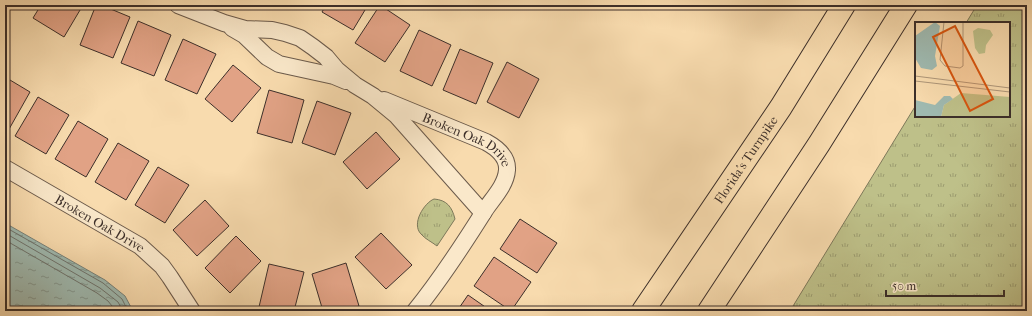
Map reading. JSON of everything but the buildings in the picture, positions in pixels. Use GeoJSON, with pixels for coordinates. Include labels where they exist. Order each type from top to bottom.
{"type":"FeatureCollection","features":[{"type":"Feature","properties":{"kind":"highway","name":"Florida's Turnpike"},"geometry":{"type":"LineString","coordinates":[[643,311],[781,107],[844,5]]}},
{"type":"Feature","properties":{"kind":"highway"},"geometry":{"type":"LineString","coordinates":[[709,311],[819,144],[906,5]]}},
{"type":"Feature","properties":{"kind":"street","name":"Broken Oak Drive"},"geometry":{"type":"LineString","coordinates":[[178,5],[224,23],[246,29],[272,30],[300,38],[326,57],[337,70],[355,85]]}},
{"type":"Feature","properties":{"kind":"street","name":"Broken Oak Drive"},"geometry":{"type":"LineString","coordinates":[[224,23],[244,35],[267,57],[279,64],[334,76],[355,85],[374,96],[486,142],[500,151],[505,159],[507,170],[503,182],[462,247],[415,310]]}},
{"type":"Feature","properties":{"kind":"street","name":"Broken Oak Drive"},"geometry":{"type":"LineString","coordinates":[[374,96],[396,114],[483,213]]}},
{"type":"Feature","properties":{"kind":"street","name":"Broken Oak Drive"},"geometry":{"type":"LineString","coordinates":[[5,168],[140,246],[162,266],[192,311]]}},
{"type":"Feature","properties":{"kind":"street","name":"Broken Oak Drive"},"geometry":{"type":"LineString","coordinates":[[182,294],[204,311]]}},
{"type":"Feature","properties":{"kind":"green space"},"geometry":{"type":"Polygon","coordinates":[[[977,5],[1027,5],[1027,311],[790,311],[915,107],[915,117],[1010,117],[1010,22],[967,22],[977,5]]]}},
{"type":"Feature","properties":{"kind":"green space"},"geometry":{"type":"Polygon","coordinates":[[[434,199],[446,203],[452,211],[455,219],[437,246],[423,236],[418,230],[417,225],[423,209],[430,201],[434,199]]]}},
{"type":"Feature","properties":{"kind":"water"},"geometry":{"type":"Polygon","coordinates":[[[5,223],[105,280],[125,296],[133,311],[5,311],[5,223]]]}}]}
